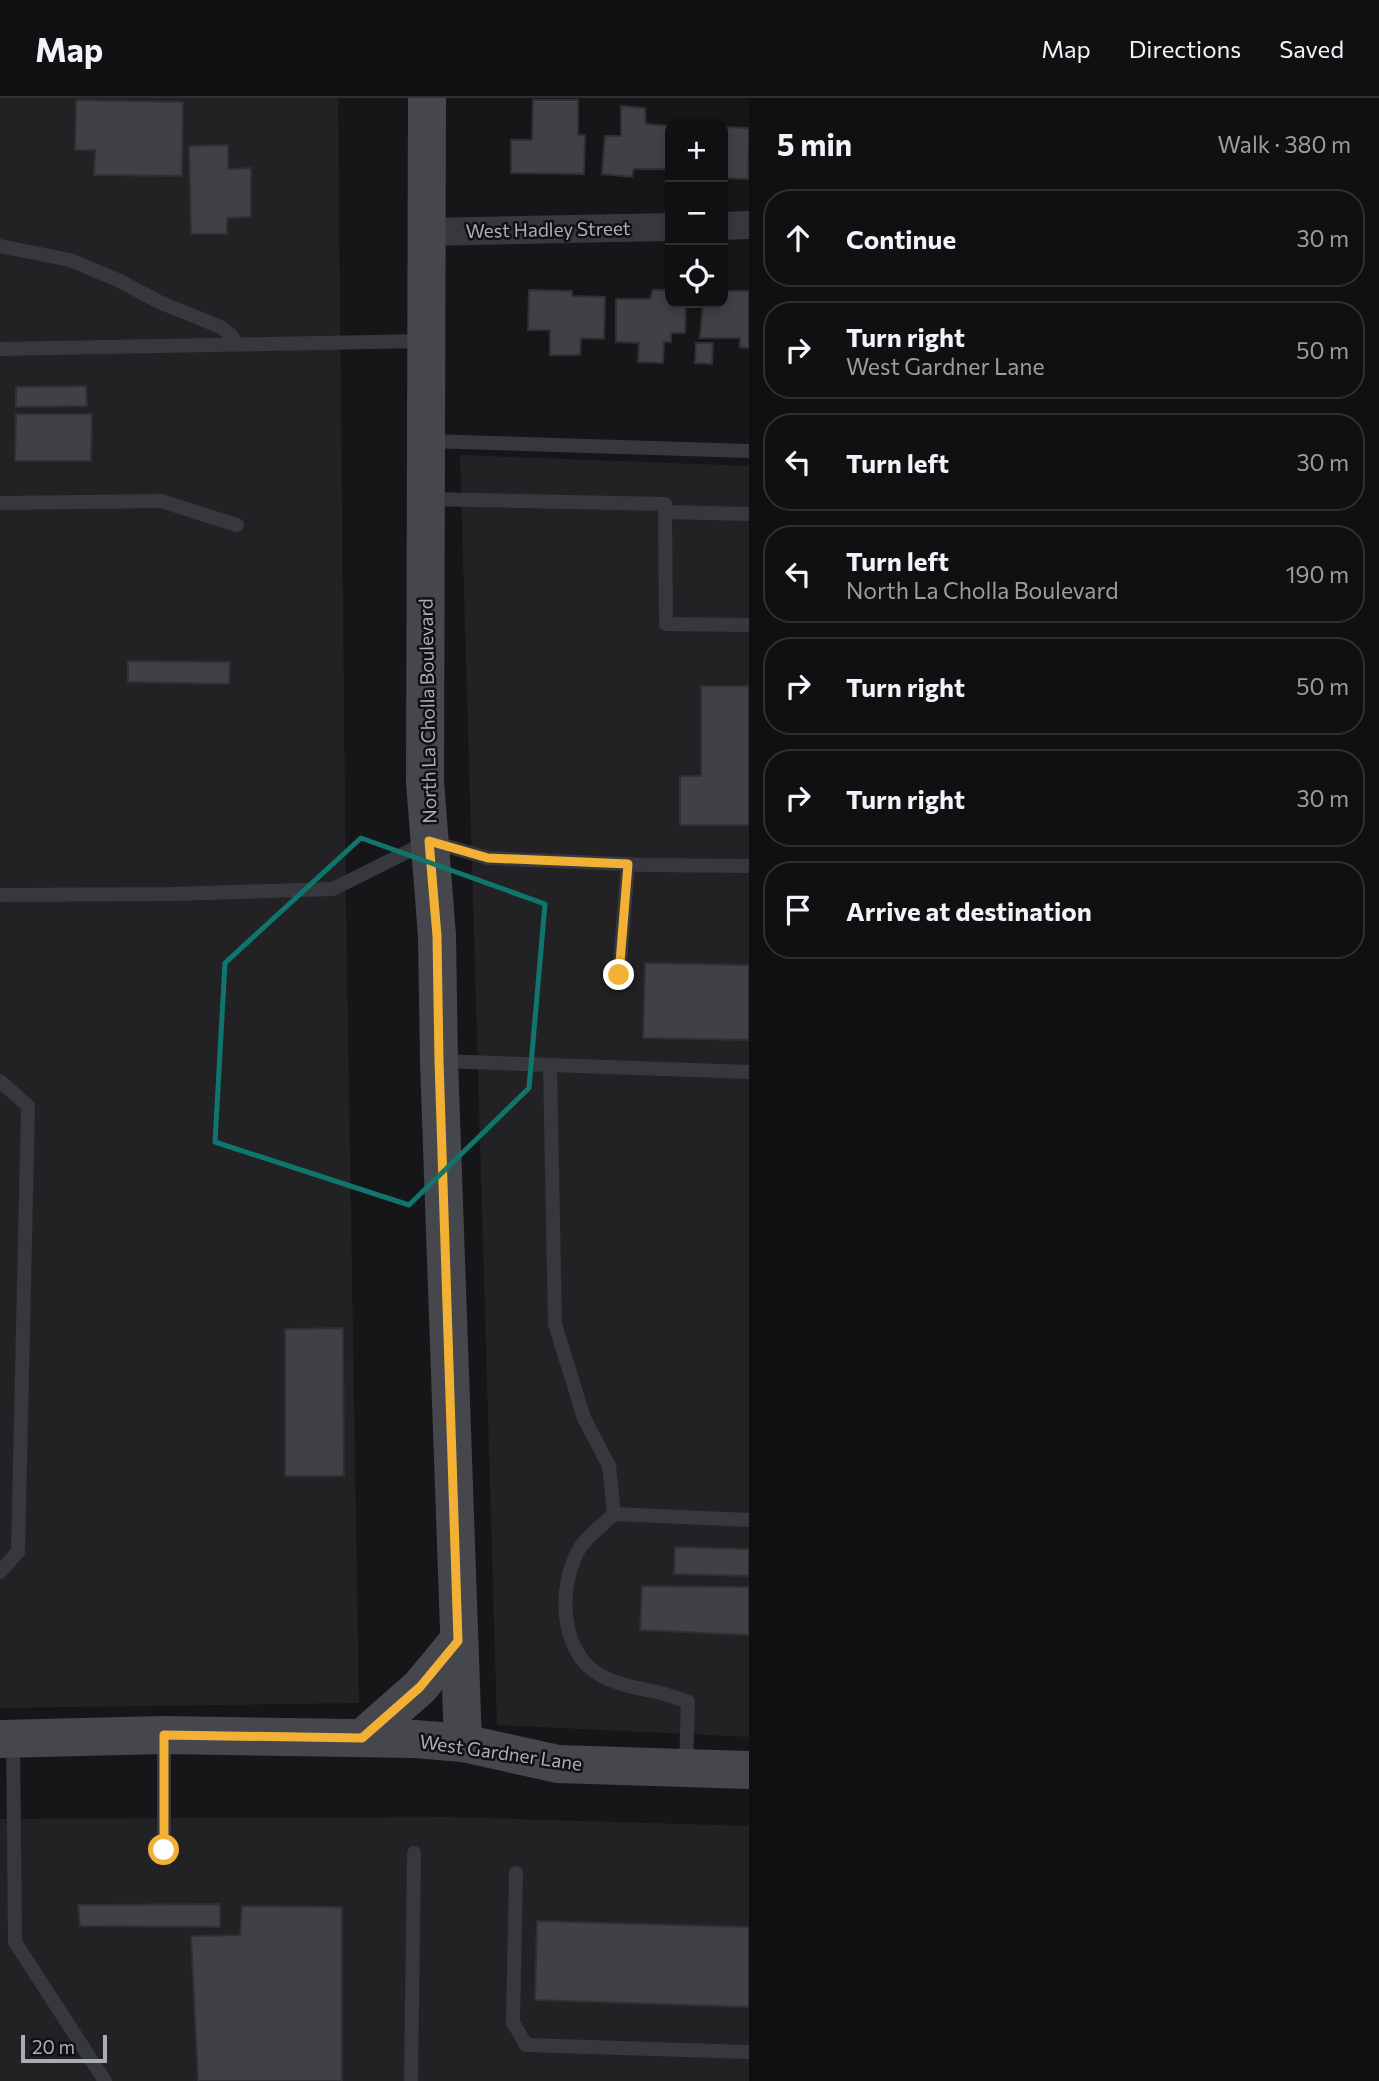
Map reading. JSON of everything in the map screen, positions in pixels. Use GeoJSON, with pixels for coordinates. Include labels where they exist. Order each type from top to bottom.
{"type":"FeatureCollection","features":[{"type":"Feature","properties":{"kind":"street","name":"North La Cholla Boulevard"},"geometry":{"type":"LineString","coordinates":[[427,98],[425,782],[437,936],[463,1743]]}},
{"type":"Feature","properties":{"kind":"street"},"geometry":{"type":"LineString","coordinates":[[728,226],[749,225]]}},
{"type":"Feature","properties":{"kind":"street","name":"West Hadley Street"},"geometry":{"type":"LineString","coordinates":[[426,232],[665,227]]}},
{"type":"Feature","properties":{"kind":"street"},"geometry":{"type":"LineString","coordinates":[[362,1738],[420,1687],[458,1641]]}},
{"type":"Feature","properties":{"kind":"street","name":"West Gardner Lane"},"geometry":{"type":"LineString","coordinates":[[7,1739],[164,1735],[415,1739],[463,1743],[558,1764],[749,1770]]}},
{"type":"Feature","properties":{"kind":"lane"},"geometry":{"type":"LineString","coordinates":[[0,246],[83,265],[159,302],[221,327],[236,343]]}},
{"type":"Feature","properties":{"kind":"lane"},"geometry":{"type":"LineString","coordinates":[[0,349],[425,341]]}},
{"type":"Feature","properties":{"kind":"lane"},"geometry":{"type":"LineString","coordinates":[[425,441],[749,451]]}},
{"type":"Feature","properties":{"kind":"lane"},"geometry":{"type":"LineString","coordinates":[[425,499],[665,504],[666,624],[749,625]]}},
{"type":"Feature","properties":{"kind":"lane"},"geometry":{"type":"LineString","coordinates":[[0,503],[161,501],[237,525]]}},
{"type":"Feature","properties":{"kind":"lane"},"geometry":{"type":"LineString","coordinates":[[665,512],[749,514]]}},
{"type":"Feature","properties":{"kind":"lane"},"geometry":{"type":"LineString","coordinates":[[0,895],[333,889],[429,841],[488,858],[749,866]]}},
{"type":"Feature","properties":{"kind":"lane"},"geometry":{"type":"LineString","coordinates":[[619,975],[628,864]]}},
{"type":"Feature","properties":{"kind":"lane"},"geometry":{"type":"LineString","coordinates":[[439,1061],[749,1072]]}},
{"type":"Feature","properties":{"kind":"lane"},"geometry":{"type":"LineString","coordinates":[[550,1065],[555,1324],[584,1418],[609,1465],[614,1514]]}},
{"type":"Feature","properties":{"kind":"lane"},"geometry":{"type":"LineString","coordinates":[[0,1081],[28,1106],[18,1552],[0,1572]]}},
{"type":"Feature","properties":{"kind":"lane"},"geometry":{"type":"LineString","coordinates":[[686,1769],[688,1702],[659,1692],[624,1686],[586,1665],[577,1652],[570,1638],[566,1613],[566,1590],[572,1564],[581,1546],[614,1514],[749,1520]]}},
{"type":"Feature","properties":{"kind":"lane"},"geometry":{"type":"LineString","coordinates":[[164,1735],[164,1850]]}},
{"type":"Feature","properties":{"kind":"lane"},"geometry":{"type":"LineString","coordinates":[[7,1739],[15,1942],[105,2081]]}},
{"type":"Feature","properties":{"kind":"lane"},"geometry":{"type":"LineString","coordinates":[[411,2081],[414,1853]]}},
{"type":"Feature","properties":{"kind":"lane"},"geometry":{"type":"LineString","coordinates":[[516,1873],[513,2022],[526,2045],[749,2052]]}},
{"type":"Feature","properties":{"kind":"highlighted area"},"geometry":{"type":"Polygon","coordinates":[[[361,838],[545,904],[529,1088],[409,1205],[215,1142],[225,963],[361,838]]]}},
{"type":"Feature","properties":{"kind":"shaded area"},"geometry":{"type":"Polygon","coordinates":[[[0,98],[338,98],[346,907],[359,1703],[0,1708],[0,98]]]}},
{"type":"Feature","properties":{"kind":"shaded area"},"geometry":{"type":"Polygon","coordinates":[[[460,455],[749,466],[749,1737],[497,1725],[460,455]]]}},
{"type":"Feature","properties":{"kind":"shaded area"},"geometry":{"type":"Polygon","coordinates":[[[449,1817],[749,1826],[749,2081],[0,2081],[0,1819],[449,1817]]]}},
{"type":"Feature","properties":{"kind":"building"},"geometry":{"type":"Polygon","coordinates":[[[76,100],[183,102],[182,176],[94,175],[95,150],[75,150],[76,100]]]}},
{"type":"Feature","properties":{"kind":"building"},"geometry":{"type":"Polygon","coordinates":[[[533,100],[578,100],[578,135],[585,135],[584,174],[511,173],[511,140],[532,140],[533,100]]]}},
{"type":"Feature","properties":{"kind":"building"},"geometry":{"type":"Polygon","coordinates":[[[621,106],[645,108],[646,124],[665,126],[665,169],[634,169],[632,177],[602,174],[605,136],[621,136],[621,106]]]}},
{"type":"Feature","properties":{"kind":"building"},"geometry":{"type":"Polygon","coordinates":[[[728,127],[749,128],[748,179],[728,178],[728,127]]]}},
{"type":"Feature","properties":{"kind":"building"},"geometry":{"type":"Polygon","coordinates":[[[228,145],[228,169],[251,168],[251,217],[227,218],[227,234],[191,234],[189,146],[228,145]]]}},
{"type":"Feature","properties":{"kind":"building"},"geometry":{"type":"Polygon","coordinates":[[[529,290],[572,291],[572,296],[605,297],[604,339],[581,338],[580,355],[550,355],[550,330],[528,330],[529,290]]]}},
{"type":"Feature","properties":{"kind":"building"},"geometry":{"type":"Polygon","coordinates":[[[653,290],[665,290],[665,308],[686,308],[685,333],[671,333],[671,342],[664,342],[663,363],[638,362],[639,343],[616,342],[616,299],[650,299],[653,290]]]}},
{"type":"Feature","properties":{"kind":"building"},"geometry":{"type":"Polygon","coordinates":[[[728,291],[749,291],[749,348],[740,347],[740,338],[700,338],[703,308],[728,308],[728,291]]]}},
{"type":"Feature","properties":{"kind":"building"},"geometry":{"type":"Polygon","coordinates":[[[696,343],[713,343],[712,364],[695,363],[696,343]]]}},
{"type":"Feature","properties":{"kind":"building"},"geometry":{"type":"Polygon","coordinates":[[[86,386],[87,406],[16,407],[16,387],[86,386]]]}},
{"type":"Feature","properties":{"kind":"building"},"geometry":{"type":"Polygon","coordinates":[[[16,414],[92,414],[91,461],[15,461],[16,414]]]}},
{"type":"Feature","properties":{"kind":"building"},"geometry":{"type":"Polygon","coordinates":[[[128,661],[230,662],[229,684],[128,682],[128,661]]]}},
{"type":"Feature","properties":{"kind":"building"},"geometry":{"type":"Polygon","coordinates":[[[701,686],[749,686],[749,825],[680,825],[680,776],[701,776],[701,686]]]}},
{"type":"Feature","properties":{"kind":"building"},"geometry":{"type":"Polygon","coordinates":[[[645,963],[749,965],[749,1040],[643,1038],[645,963]]]}},
{"type":"Feature","properties":{"kind":"building"},"geometry":{"type":"Polygon","coordinates":[[[343,1328],[344,1476],[285,1476],[285,1329],[343,1328]]]}},
{"type":"Feature","properties":{"kind":"building"},"geometry":{"type":"Polygon","coordinates":[[[675,1547],[749,1549],[749,1576],[674,1574],[675,1547]]]}},
{"type":"Feature","properties":{"kind":"building"},"geometry":{"type":"Polygon","coordinates":[[[642,1586],[749,1587],[749,1635],[640,1630],[642,1586]]]}},
{"type":"Feature","properties":{"kind":"building"},"geometry":{"type":"Polygon","coordinates":[[[220,1904],[220,1927],[80,1926],[78,1905],[220,1904]]]}},
{"type":"Feature","properties":{"kind":"building"},"geometry":{"type":"Polygon","coordinates":[[[242,1906],[342,1907],[342,2081],[198,2081],[191,1936],[240,1935],[242,1906]]]}},
{"type":"Feature","properties":{"kind":"building"},"geometry":{"type":"Polygon","coordinates":[[[537,1921],[749,1927],[749,2007],[535,2000],[537,1921]]]}},
{"type":"Feature","properties":{"kind":"route"},"geometry":{"type":"LineString","coordinates":[[164,1850],[164,1735],[362,1738],[420,1687],[458,1641],[437,936],[429,841],[488,858],[628,864],[619,975]]}}]}
